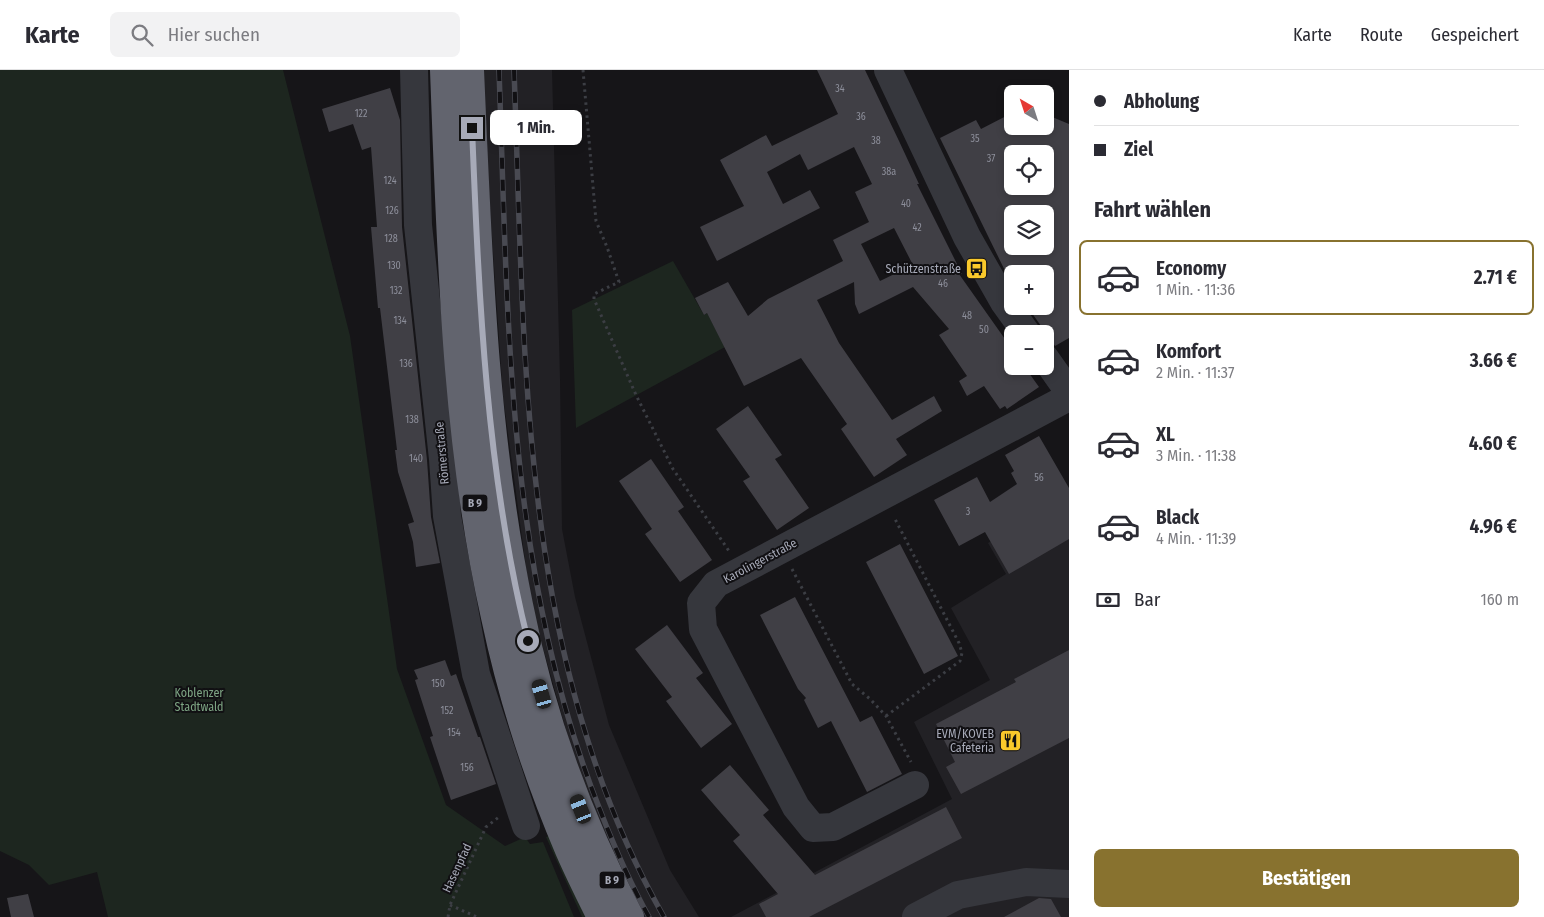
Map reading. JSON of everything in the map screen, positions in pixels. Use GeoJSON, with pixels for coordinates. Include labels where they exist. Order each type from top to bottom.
{"type":"FeatureCollection","features":[{"type":"Feature","properties":{"kind":"highway","name":"B 9"},"geometry":{"type":"LineString","coordinates":[[444,70],[458,360],[469,461],[494,616],[508,674],[529,742],[570,851],[601,917]]}},
{"type":"Feature","properties":{"kind":"highway","name":"B 9"},"geometry":{"type":"LineString","coordinates":[[470,70],[485,355],[495,461],[519,607],[553,731],[595,843],[630,917]]}},
{"type":"Feature","properties":{"kind":"street","name":"Römerstraße"},"geometry":{"type":"LineString","coordinates":[[414,70],[418,225],[443,459],[447,516],[476,674],[526,826]]}},
{"type":"Feature","properties":{"kind":"street"},"geometry":{"type":"LineString","coordinates":[[888,70],[967,237],[1004,302],[1021,325]]}},
{"type":"Feature","properties":{"kind":"street"},"geometry":{"type":"LineString","coordinates":[[1054,371],[1069,392]]}},
{"type":"Feature","properties":{"kind":"street","name":"Karolingerstraße"},"geometry":{"type":"LineString","coordinates":[[915,784],[833,828],[813,828],[796,807],[703,629],[700,603],[716,584],[1069,397]]}},
{"type":"Feature","properties":{"kind":"street"},"geometry":{"type":"LineString","coordinates":[[916,917],[958,895],[1026,882],[1069,884]]}},
{"type":"Feature","properties":{"kind":"path"},"geometry":{"type":"LineString","coordinates":[[583,70],[596,221],[619,282],[594,294],[594,299],[636,396],[673,469],[742,570]]}},
{"type":"Feature","properties":{"kind":"path"},"geometry":{"type":"LineString","coordinates":[[883,496],[959,643],[962,653],[960,660],[886,716]]}},
{"type":"Feature","properties":{"kind":"path"},"geometry":{"type":"LineString","coordinates":[[781,549],[852,684],[886,716],[911,762],[915,784]]}},
{"type":"Feature","properties":{"kind":"path","name":"Hasenpfad"},"geometry":{"type":"LineString","coordinates":[[448,917],[450,905],[486,827]]}},
{"type":"Feature","properties":{"kind":"path"},"geometry":{"type":"LineString","coordinates":[[450,905],[477,917]]}},
{"type":"Feature","properties":{"kind":"shaded area"},"geometry":{"type":"Polygon","coordinates":[[[483,70],[552,70],[562,529],[575,597],[609,725],[670,870],[699,917],[643,917],[579,777],[531,605],[503,396],[488,179],[483,70]]]}},
{"type":"Feature","properties":{"kind":"shaded area"},"geometry":{"type":"Polygon","coordinates":[[[1069,494],[1069,917],[731,917],[952,799],[914,722],[990,680],[951,608],[1006,574],[988,543],[1069,494]]]}},
{"type":"Feature","properties":{"kind":"green space","name":"Koblenzer Stadtwald"},"geometry":{"type":"Polygon","coordinates":[[[0,70],[283,70],[350,336],[397,669],[446,805],[505,846],[525,837],[530,844],[543,842],[574,917],[108,917],[97,872],[49,885],[29,865],[0,851],[0,70]]]}},
{"type":"Feature","properties":{"kind":"green space"},"geometry":{"type":"Polygon","coordinates":[[[673,261],[704,315],[707,313],[725,347],[576,428],[572,310],[673,261]]]}},
{"type":"Feature","properties":{"kind":"green space"},"geometry":{"type":"Polygon","coordinates":[[[552,835],[590,917],[582,917],[546,837],[552,835]]]}},
{"type":"Feature","properties":{"kind":"building"},"geometry":{"type":"Polygon","coordinates":[[[817,70],[865,70],[919,184],[917,184],[962,274],[959,274],[1004,338],[1004,375],[1030,375],[1039,387],[1007,409],[1005,406],[1000,409],[984,386],[967,396],[959,381],[967,376],[939,335],[949,329],[913,287],[859,314],[855,304],[854,282],[817,300],[839,343],[892,420],[934,396],[942,411],[896,439],[907,455],[874,477],[841,429],[847,424],[801,358],[744,386],[707,313],[704,315],[695,298],[728,282],[748,316],[768,299],[843,261],[833,240],[869,222],[855,192],[872,184],[854,147],[808,170],[800,154],[767,172],[783,204],[810,190],[820,208],[717,261],[700,227],[744,206],[720,160],[766,135],[772,146],[838,114],[817,70]],[[894,228],[861,244],[880,281],[913,265],[894,228]]]}},
{"type":"Feature","properties":{"kind":"building"},"geometry":{"type":"Polygon","coordinates":[[[390,88],[400,120],[402,227],[427,460],[431,517],[440,563],[416,567],[413,542],[408,524],[414,522],[398,472],[380,308],[378,308],[371,227],[377,227],[371,147],[362,150],[353,124],[329,132],[322,109],[390,88]]]}},
{"type":"Feature","properties":{"kind":"building"},"geometry":{"type":"Polygon","coordinates":[[[1004,117],[1004,135],[1054,135],[1054,118],[1069,124],[1069,338],[1055,346],[1054,325],[1040,325],[1033,315],[1054,315],[1054,265],[1004,265],[1004,269],[940,138],[976,120],[981,129],[1004,117]]]}},
{"type":"Feature","properties":{"kind":"building"},"geometry":{"type":"Polygon","coordinates":[[[748,406],[782,455],[775,459],[809,508],[777,530],[743,481],[750,477],[716,429],[748,406]]]}},
{"type":"Feature","properties":{"kind":"building"},"geometry":{"type":"Polygon","coordinates":[[[1039,436],[1069,488],[1069,539],[1009,574],[985,532],[959,546],[934,500],[977,477],[990,502],[1017,484],[1011,473],[1014,471],[1005,455],[1039,436]]]}},
{"type":"Feature","properties":{"kind":"building"},"geometry":{"type":"Polygon","coordinates":[[[651,459],[684,507],[678,511],[712,560],[680,582],[645,534],[652,529],[619,481],[651,459]]]}},
{"type":"Feature","properties":{"kind":"building"},"geometry":{"type":"Polygon","coordinates":[[[900,544],[958,656],[924,674],[866,562],[900,544]]]}},
{"type":"Feature","properties":{"kind":"building"},"geometry":{"type":"Polygon","coordinates":[[[795,597],[860,722],[872,716],[902,774],[867,792],[831,721],[818,728],[804,700],[806,698],[798,689],[760,615],[795,597]]]}},
{"type":"Feature","properties":{"kind":"building"},"geometry":{"type":"Polygon","coordinates":[[[667,625],[703,673],[696,678],[732,724],[701,748],[666,701],[672,697],[635,649],[667,625]]]}},
{"type":"Feature","properties":{"kind":"building"},"geometry":{"type":"Polygon","coordinates":[[[1069,650],[1069,738],[961,794],[946,767],[955,762],[936,724],[1016,682],[1014,679],[1069,650]]]}},
{"type":"Feature","properties":{"kind":"building"},"geometry":{"type":"Polygon","coordinates":[[[445,660],[451,676],[456,674],[496,784],[451,800],[430,737],[433,736],[415,680],[418,679],[414,670],[445,660]]]}},
{"type":"Feature","properties":{"kind":"building"},"geometry":{"type":"Polygon","coordinates":[[[730,765],[769,810],[763,815],[815,875],[946,807],[962,838],[809,917],[766,917],[759,904],[778,894],[733,841],[740,835],[701,790],[730,765]]]}},
{"type":"Feature","properties":{"kind":"building"},"geometry":{"type":"Polygon","coordinates":[[[28,894],[34,917],[11,917],[7,898],[28,894]]]}},
{"type":"Feature","properties":{"kind":"building"},"geometry":{"type":"Polygon","coordinates":[[[1039,898],[1051,899],[1061,917],[1004,917],[1039,898]]]}},
{"type":"Feature","properties":{"kind":"railway"},"geometry":{"type":"LineString","coordinates":[[499,70],[510,352],[529,538],[546,630],[569,721],[605,824],[649,917]]}},
{"type":"Feature","properties":{"kind":"railway"},"geometry":{"type":"LineString","coordinates":[[514,70],[528,396],[538,505],[555,612],[581,717],[616,819],[664,917]]}},
{"type":"Feature","properties":{"kind":"place","name":"Schützenstraße"},"geometry":{"type":"Point","coordinates":[977,269]}},
{"type":"Feature","properties":{"kind":"place","name":"EVM/KOVEB Cafeteria"},"geometry":{"type":"Point","coordinates":[1010,741]}},
{"type":"Feature","properties":{"kind":"route"},"geometry":{"type":"LineString","coordinates":[[472,128],[485,355],[495,461],[510,558],[519,607],[528,641]]}}]}
